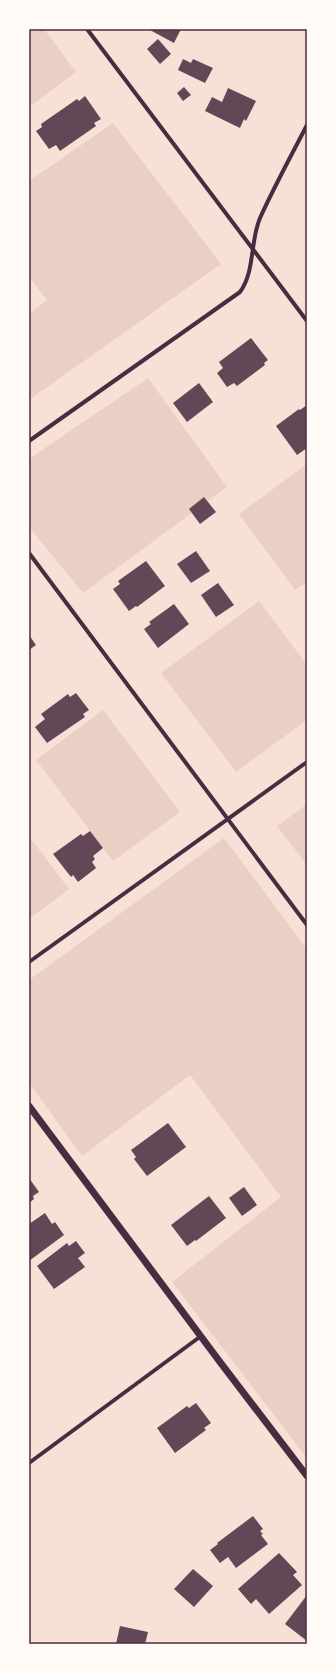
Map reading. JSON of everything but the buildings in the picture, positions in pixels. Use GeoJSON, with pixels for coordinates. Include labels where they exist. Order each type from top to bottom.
{"type":"FeatureCollection","features":[{"type":"Feature","properties":{"kind":"street"},"geometry":{"type":"LineString","coordinates":[[87,29],[307,322]]}},
{"type":"Feature","properties":{"kind":"street"},"geometry":{"type":"LineString","coordinates":[[29,441],[236,296],[247,281],[252,249],[260,218],[307,125]]}},
{"type":"Feature","properties":{"kind":"street"},"geometry":{"type":"LineString","coordinates":[[29,553],[307,925]]}},
{"type":"Feature","properties":{"kind":"street"},"geometry":{"type":"LineString","coordinates":[[29,962],[307,762]]}},
{"type":"Feature","properties":{"kind":"street"},"geometry":{"type":"LineString","coordinates":[[29,1106],[307,1476]]}},
{"type":"Feature","properties":{"kind":"street"},"geometry":{"type":"LineString","coordinates":[[29,1463],[201,1336]]}},
{"type":"Feature","properties":{"kind":"shaded area"},"geometry":{"type":"Polygon","coordinates":[[[29,29],[44,29],[76,72],[29,107],[29,29]]]}},
{"type":"Feature","properties":{"kind":"shaded area"},"geometry":{"type":"Polygon","coordinates":[[[113,123],[221,264],[29,400],[29,314],[47,300],[29,277],[29,181],[113,123]]]}},
{"type":"Feature","properties":{"kind":"shaded area"},"geometry":{"type":"Polygon","coordinates":[[[148,378],[227,487],[83,593],[29,527],[29,459],[148,378]]]}},
{"type":"Feature","properties":{"kind":"shaded area"},"geometry":{"type":"Polygon","coordinates":[[[307,464],[307,582],[295,590],[239,514],[307,464]]]}},
{"type":"Feature","properties":{"kind":"shaded area"},"geometry":{"type":"Polygon","coordinates":[[[259,601],[307,665],[307,720],[236,772],[161,673],[259,601]]]}},
{"type":"Feature","properties":{"kind":"shaded area"},"geometry":{"type":"Polygon","coordinates":[[[103,710],[180,812],[113,861],[36,760],[103,710]]]}},
{"type":"Feature","properties":{"kind":"shaded area"},"geometry":{"type":"Polygon","coordinates":[[[307,804],[307,865],[277,826],[307,804]]]}},
{"type":"Feature","properties":{"kind":"shaded area"},"geometry":{"type":"Polygon","coordinates":[[[29,836],[69,889],[29,919],[29,836]]]}},
{"type":"Feature","properties":{"kind":"shaded area"},"geometry":{"type":"Polygon","coordinates":[[[224,838],[307,949],[307,1458],[172,1282],[281,1197],[190,1075],[82,1156],[29,1083],[29,980],[224,838]]]}}]}
